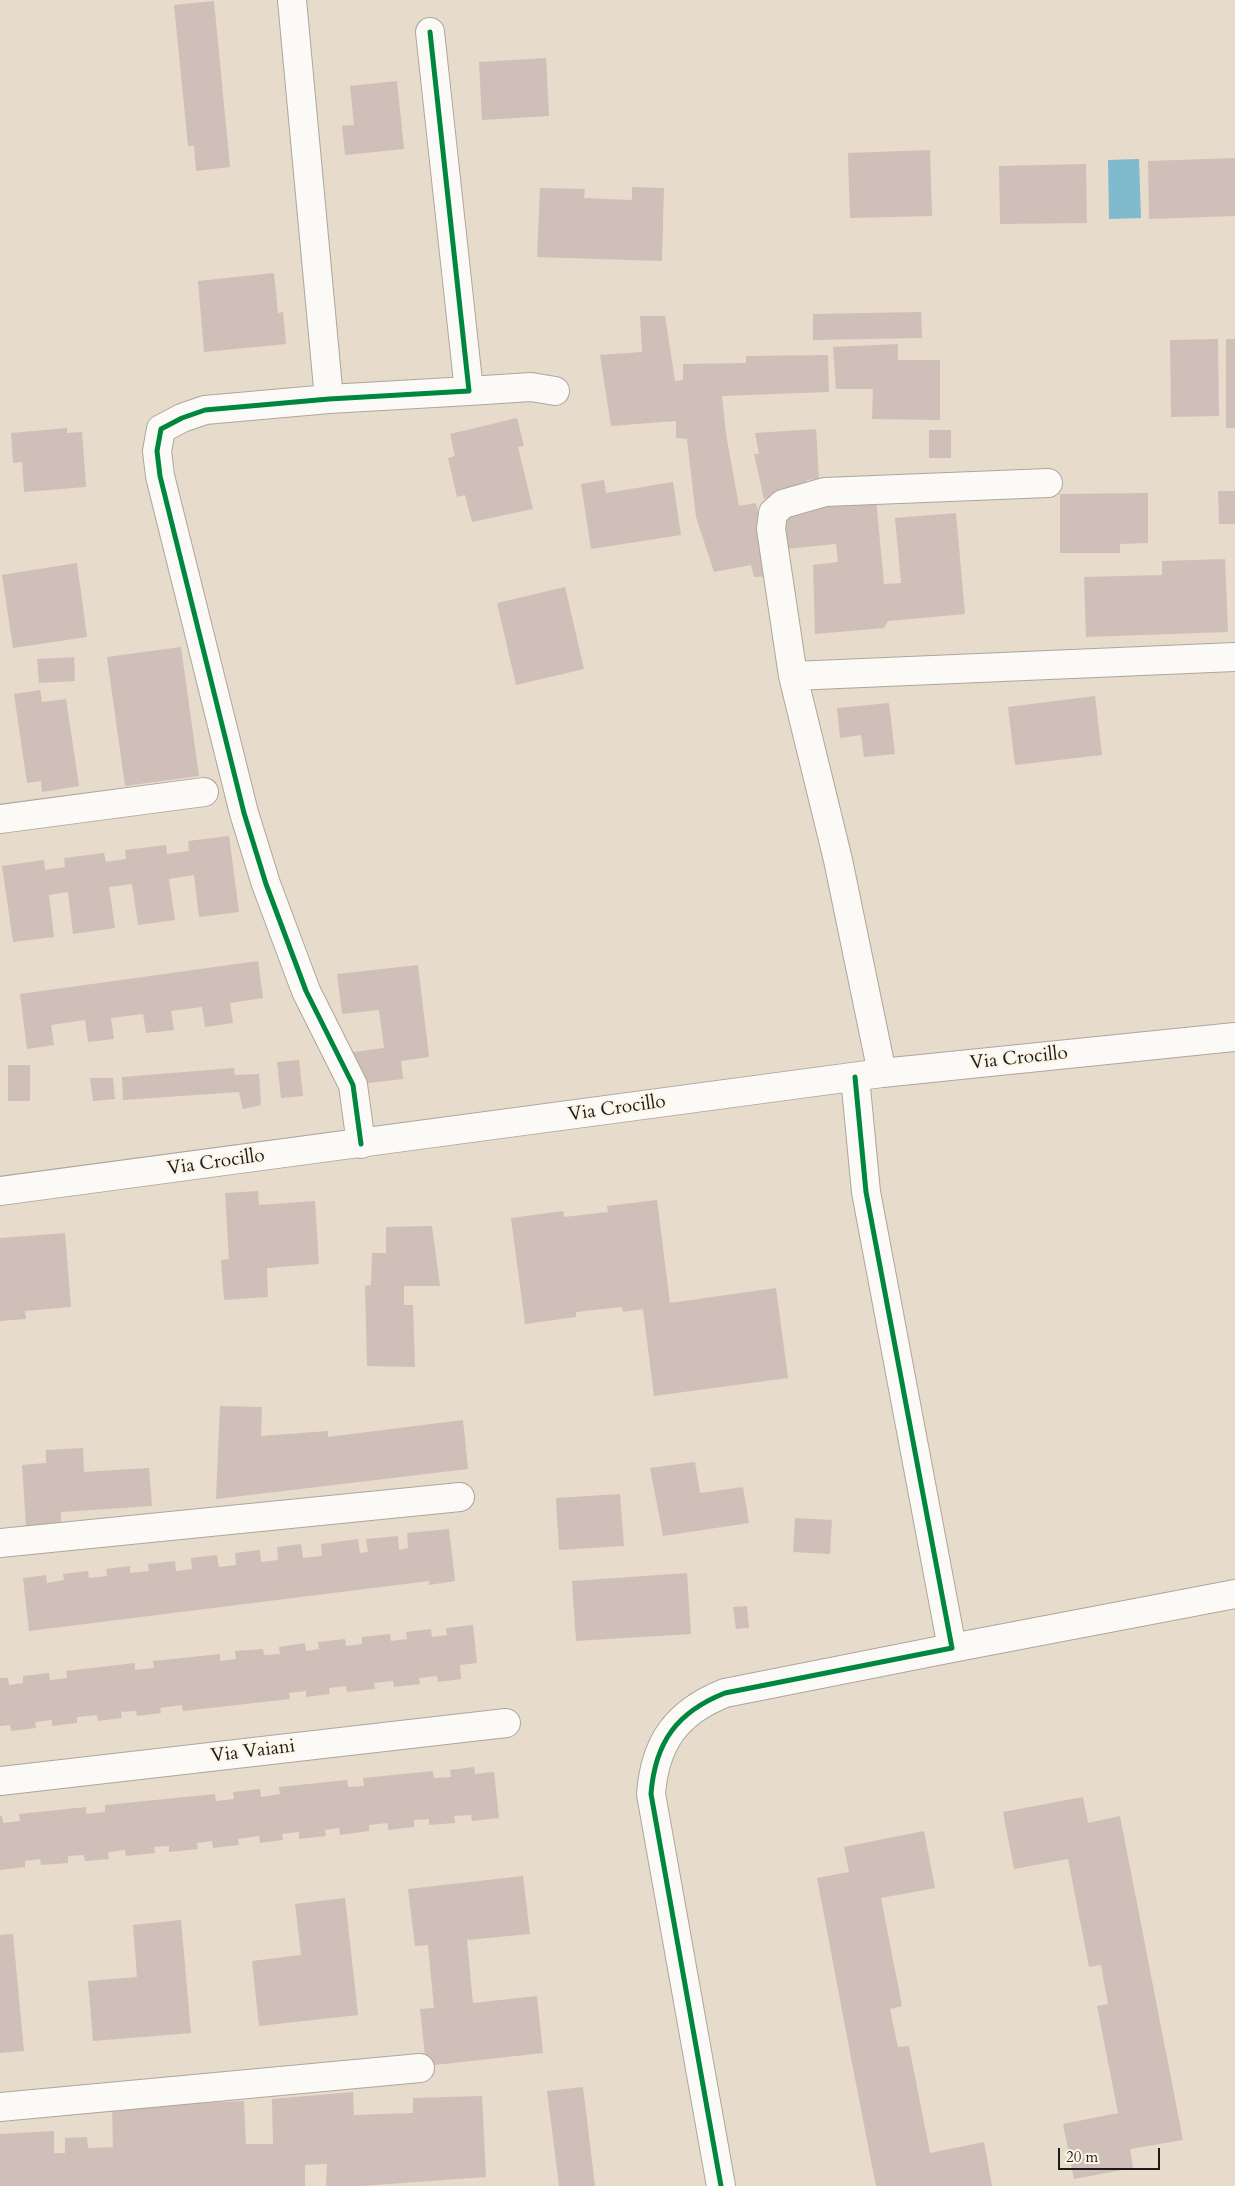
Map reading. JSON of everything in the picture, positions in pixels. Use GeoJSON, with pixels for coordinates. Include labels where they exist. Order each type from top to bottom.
{"type":"FeatureCollection","features":[{"type":"Feature","properties":{"kind":"street"},"geometry":{"type":"LineString","coordinates":[[292,0],[329,399]]}},
{"type":"Feature","properties":{"kind":"street"},"geometry":{"type":"LineString","coordinates":[[430,32],[469,391]]}},
{"type":"Feature","properties":{"kind":"street"},"geometry":{"type":"LineString","coordinates":[[361,1144],[353,1085],[306,991],[266,884],[244,813],[160,476],[157,451],[161,429],[182,418],[205,410],[329,399],[531,387],[555,391]]}},
{"type":"Feature","properties":{"kind":"street"},"geometry":{"type":"LineString","coordinates":[[882,1073],[838,860],[794,676],[772,529],[773,513],[783,504],[826,492],[1048,483]]}},
{"type":"Feature","properties":{"kind":"street"},"geometry":{"type":"LineString","coordinates":[[794,676],[1235,657]]}},
{"type":"Feature","properties":{"kind":"street"},"geometry":{"type":"LineString","coordinates":[[0,819],[204,792]]}},
{"type":"Feature","properties":{"kind":"street","name":"Via Crocillo"},"geometry":{"type":"LineString","coordinates":[[0,1192],[882,1073],[1235,1037]]}},
{"type":"Feature","properties":{"kind":"street"},"geometry":{"type":"LineString","coordinates":[[855,1077],[866,1192],[952,1648]]}},
{"type":"Feature","properties":{"kind":"street"},"geometry":{"type":"LineString","coordinates":[[0,1543],[460,1497]]}},
{"type":"Feature","properties":{"kind":"street"},"geometry":{"type":"LineString","coordinates":[[722,2186],[651,1794],[653,1774],[666,1738],[691,1710],[707,1700],[725,1693],[1235,1594]]}},
{"type":"Feature","properties":{"kind":"street","name":"Via Vaiani"},"geometry":{"type":"LineString","coordinates":[[0,1781],[506,1722]]}},
{"type":"Feature","properties":{"kind":"street"},"geometry":{"type":"LineString","coordinates":[[0,2107],[420,2068]]}},
{"type":"Feature","properties":{"kind":"water"},"geometry":{"type":"Polygon","coordinates":[[[1139,159],[1141,218],[1109,219],[1108,160],[1139,159]]]}},
{"type":"Feature","properties":{"kind":"building"},"geometry":{"type":"Polygon","coordinates":[[[214,1],[230,167],[196,171],[194,146],[188,146],[174,5],[214,1]]]}},
{"type":"Feature","properties":{"kind":"building"},"geometry":{"type":"Polygon","coordinates":[[[546,58],[549,116],[482,120],[479,62],[546,58]]]}},
{"type":"Feature","properties":{"kind":"building"},"geometry":{"type":"Polygon","coordinates":[[[397,81],[404,149],[345,155],[342,126],[354,125],[350,86],[397,81]]]}},
{"type":"Feature","properties":{"kind":"building"},"geometry":{"type":"Polygon","coordinates":[[[930,150],[932,216],[850,218],[848,153],[930,150]]]}},
{"type":"Feature","properties":{"kind":"building"},"geometry":{"type":"Polygon","coordinates":[[[1235,158],[1235,216],[1149,219],[1148,161],[1235,158]]]}},
{"type":"Feature","properties":{"kind":"building"},"geometry":{"type":"Polygon","coordinates":[[[1086,164],[1087,223],[1000,224],[999,166],[1086,164]]]}},
{"type":"Feature","properties":{"kind":"building"},"geometry":{"type":"Polygon","coordinates":[[[632,187],[664,188],[662,261],[537,257],[540,188],[585,189],[584,198],[632,200],[632,187]]]}},
{"type":"Feature","properties":{"kind":"building"},"geometry":{"type":"Polygon","coordinates":[[[274,273],[278,313],[283,312],[286,344],[204,352],[198,281],[274,273]]]}},
{"type":"Feature","properties":{"kind":"building"},"geometry":{"type":"Polygon","coordinates":[[[921,312],[922,338],[813,340],[813,314],[921,312]]]}},
{"type":"Feature","properties":{"kind":"building"},"geometry":{"type":"Polygon","coordinates":[[[640,316],[665,316],[675,381],[683,380],[683,364],[746,363],[746,356],[828,355],[829,392],[722,396],[726,434],[739,506],[756,503],[774,576],[754,577],[751,565],[714,572],[696,517],[687,439],[676,438],[676,421],[611,426],[600,355],[642,352],[640,316]]]}},
{"type":"Feature","properties":{"kind":"building"},"geometry":{"type":"Polygon","coordinates":[[[1218,339],[1219,416],[1171,417],[1170,340],[1218,339]]]}},
{"type":"Feature","properties":{"kind":"building"},"geometry":{"type":"Polygon","coordinates":[[[1226,339],[1235,339],[1235,428],[1226,428],[1226,339]]]}},
{"type":"Feature","properties":{"kind":"building"},"geometry":{"type":"Polygon","coordinates":[[[898,344],[898,360],[940,360],[940,420],[872,419],[873,389],[836,389],[833,347],[898,344]]]}},
{"type":"Feature","properties":{"kind":"building"},"geometry":{"type":"Polygon","coordinates":[[[517,418],[524,446],[518,447],[533,509],[472,522],[465,495],[457,497],[448,458],[455,456],[450,434],[517,418]]]}},
{"type":"Feature","properties":{"kind":"building"},"geometry":{"type":"Polygon","coordinates":[[[67,428],[67,433],[82,432],[86,487],[24,492],[22,462],[13,463],[11,433],[67,428]]]}},
{"type":"Feature","properties":{"kind":"building"},"geometry":{"type":"Polygon","coordinates":[[[816,429],[819,479],[807,480],[808,488],[764,499],[754,454],[759,454],[755,433],[816,429]]]}},
{"type":"Feature","properties":{"kind":"building"},"geometry":{"type":"Polygon","coordinates":[[[929,430],[951,430],[951,458],[929,458],[929,430]]]}},
{"type":"Feature","properties":{"kind":"building"},"geometry":{"type":"Polygon","coordinates":[[[604,480],[606,493],[673,482],[681,535],[591,549],[581,484],[604,480]]]}},
{"type":"Feature","properties":{"kind":"building"},"geometry":{"type":"Polygon","coordinates":[[[1218,491],[1235,491],[1235,524],[1219,524],[1218,491]]]}},
{"type":"Feature","properties":{"kind":"building"},"geometry":{"type":"Polygon","coordinates":[[[1148,493],[1148,543],[1120,544],[1120,553],[1060,553],[1060,494],[1148,493]]]}},
{"type":"Feature","properties":{"kind":"building"},"geometry":{"type":"Polygon","coordinates":[[[876,499],[884,584],[901,583],[895,518],[956,513],[965,614],[888,621],[884,628],[815,634],[813,565],[838,562],[836,544],[785,549],[782,515],[806,503],[876,499]]]}},
{"type":"Feature","properties":{"kind":"building"},"geometry":{"type":"Polygon","coordinates":[[[1225,559],[1228,632],[1086,637],[1084,577],[1162,575],[1162,561],[1225,559]]]}},
{"type":"Feature","properties":{"kind":"building"},"geometry":{"type":"Polygon","coordinates":[[[77,563],[87,637],[13,648],[2,575],[77,563]]]}},
{"type":"Feature","properties":{"kind":"building"},"geometry":{"type":"Polygon","coordinates":[[[565,587],[584,669],[516,685],[497,603],[565,587]]]}},
{"type":"Feature","properties":{"kind":"building"},"geometry":{"type":"Polygon","coordinates":[[[181,647],[199,776],[125,786],[107,657],[181,647]]]}},
{"type":"Feature","properties":{"kind":"building"},"geometry":{"type":"Polygon","coordinates":[[[74,657],[75,681],[39,683],[37,659],[74,657]]]}},
{"type":"Feature","properties":{"kind":"building"},"geometry":{"type":"Polygon","coordinates":[[[40,690],[42,702],[66,699],[79,786],[42,792],[41,781],[27,783],[14,694],[40,690]]]}},
{"type":"Feature","properties":{"kind":"building"},"geometry":{"type":"Polygon","coordinates":[[[1095,696],[1102,755],[1015,765],[1008,707],[1095,696]]]}},
{"type":"Feature","properties":{"kind":"building"},"geometry":{"type":"Polygon","coordinates":[[[889,703],[895,754],[864,757],[861,735],[840,738],[837,708],[889,703]]]}},
{"type":"Feature","properties":{"kind":"building"},"geometry":{"type":"Polygon","coordinates":[[[229,836],[239,912],[199,917],[194,875],[169,879],[175,920],[138,925],[132,884],[109,887],[115,928],[73,934],[68,892],[49,895],[54,937],[13,942],[2,866],[44,860],[45,870],[65,867],[64,858],[104,853],[106,862],[126,859],[125,850],[166,845],[167,854],[189,851],[188,841],[229,836]]]}},
{"type":"Feature","properties":{"kind":"building"},"geometry":{"type":"Polygon","coordinates":[[[258,961],[263,998],[230,1003],[233,1023],[205,1027],[202,1007],[171,1011],[174,1030],[146,1033],[143,1014],[111,1018],[114,1039],[88,1042],[85,1020],[51,1025],[54,1045],[27,1049],[20,994],[258,961]]]}},
{"type":"Feature","properties":{"kind":"building"},"geometry":{"type":"Polygon","coordinates":[[[418,965],[429,1057],[401,1061],[403,1079],[360,1084],[347,1053],[384,1048],[379,1010],[342,1014],[337,974],[418,965]]]}},
{"type":"Feature","properties":{"kind":"building"},"geometry":{"type":"Polygon","coordinates":[[[299,1060],[303,1096],[281,1098],[277,1062],[299,1060]]]}},
{"type":"Feature","properties":{"kind":"building"},"geometry":{"type":"Polygon","coordinates":[[[8,1065],[30,1065],[30,1101],[8,1101],[8,1065]]]}},
{"type":"Feature","properties":{"kind":"building"},"geometry":{"type":"Polygon","coordinates":[[[234,1068],[235,1075],[259,1074],[261,1105],[243,1109],[239,1092],[123,1100],[122,1077],[234,1068]]]}},
{"type":"Feature","properties":{"kind":"building"},"geometry":{"type":"Polygon","coordinates":[[[90,1078],[113,1078],[115,1099],[93,1101],[90,1078]]]}},
{"type":"Feature","properties":{"kind":"building"},"geometry":{"type":"Polygon","coordinates":[[[258,1191],[259,1205],[315,1201],[319,1264],[267,1268],[268,1297],[224,1300],[221,1260],[229,1259],[225,1193],[258,1191]]]}},
{"type":"Feature","properties":{"kind":"building"},"geometry":{"type":"Polygon","coordinates":[[[657,1200],[670,1303],[776,1288],[788,1378],[654,1396],[643,1309],[623,1312],[622,1307],[576,1312],[576,1317],[525,1324],[511,1218],[563,1211],[564,1217],[608,1212],[607,1206],[657,1200]]]}},
{"type":"Feature","properties":{"kind":"building"},"geometry":{"type":"Polygon","coordinates":[[[432,1226],[440,1286],[404,1286],[404,1305],[413,1305],[415,1367],[367,1366],[365,1286],[371,1285],[372,1253],[386,1253],[386,1227],[432,1226]]]}},
{"type":"Feature","properties":{"kind":"building"},"geometry":{"type":"Polygon","coordinates":[[[65,1233],[71,1307],[25,1311],[26,1319],[0,1321],[0,1238],[65,1233]]]}},
{"type":"Feature","properties":{"kind":"building"},"geometry":{"type":"Polygon","coordinates":[[[220,1406],[262,1407],[261,1436],[328,1431],[328,1437],[463,1420],[468,1469],[216,1499],[220,1406]]]}},
{"type":"Feature","properties":{"kind":"building"},"geometry":{"type":"Polygon","coordinates":[[[83,1448],[84,1472],[149,1468],[152,1506],[61,1512],[61,1525],[26,1527],[22,1465],[46,1463],[46,1450],[83,1448]]]}},
{"type":"Feature","properties":{"kind":"building"},"geometry":{"type":"Polygon","coordinates":[[[695,1462],[700,1493],[743,1487],[749,1523],[663,1536],[650,1468],[695,1462]]]}},
{"type":"Feature","properties":{"kind":"building"},"geometry":{"type":"Polygon","coordinates":[[[620,1494],[624,1546],[559,1550],[556,1498],[620,1494]]]}},
{"type":"Feature","properties":{"kind":"building"},"geometry":{"type":"Polygon","coordinates":[[[795,1518],[832,1520],[830,1554],[793,1552],[795,1518]]]}},
{"type":"Feature","properties":{"kind":"building"},"geometry":{"type":"Polygon","coordinates":[[[449,1529],[455,1581],[429,1585],[429,1581],[29,1631],[23,1578],[46,1575],[47,1583],[64,1580],[63,1574],[88,1571],[89,1578],[107,1576],[106,1569],[130,1566],[130,1573],[149,1571],[148,1564],[175,1561],[176,1571],[192,1569],[191,1558],[217,1555],[219,1567],[236,1565],[235,1553],[260,1550],[261,1562],[278,1560],[277,1547],[301,1544],[303,1558],[322,1556],[321,1544],[358,1539],[360,1553],[368,1552],[366,1539],[398,1536],[399,1550],[408,1548],[407,1533],[449,1529]]]}},
{"type":"Feature","properties":{"kind":"building"},"geometry":{"type":"Polygon","coordinates":[[[687,1573],[691,1634],[576,1641],[572,1581],[687,1573]]]}},
{"type":"Feature","properties":{"kind":"building"},"geometry":{"type":"Polygon","coordinates":[[[747,1606],[749,1628],[736,1629],[733,1607],[747,1606]]]}},
{"type":"Feature","properties":{"kind":"building"},"geometry":{"type":"Polygon","coordinates":[[[473,1625],[477,1663],[460,1665],[461,1679],[438,1682],[437,1676],[419,1678],[420,1684],[394,1687],[393,1681],[374,1683],[375,1689],[347,1692],[346,1686],[329,1688],[330,1694],[306,1697],[306,1691],[289,1693],[290,1699],[183,1711],[182,1705],[160,1708],[161,1713],[137,1716],[136,1711],[121,1712],[122,1718],[98,1721],[97,1715],[77,1717],[77,1723],[52,1726],[52,1720],[35,1722],[36,1728],[11,1731],[10,1725],[0,1726],[0,1678],[8,1678],[9,1685],[23,1683],[23,1676],[49,1673],[50,1680],[67,1678],[66,1671],[135,1663],[135,1670],[154,1668],[153,1661],[220,1654],[220,1661],[236,1659],[235,1651],[263,1649],[264,1655],[280,1654],[279,1647],[305,1643],[306,1651],[319,1649],[318,1642],[345,1639],[346,1646],[362,1644],[362,1637],[390,1634],[391,1641],[407,1639],[406,1632],[431,1629],[432,1637],[447,1635],[446,1628],[473,1625]]]}},
{"type":"Feature","properties":{"kind":"building"},"geometry":{"type":"Polygon","coordinates":[[[474,1767],[475,1774],[494,1772],[499,1818],[472,1821],[471,1815],[454,1816],[455,1823],[429,1825],[429,1819],[414,1820],[414,1827],[388,1830],[388,1823],[369,1825],[369,1831],[340,1835],[339,1828],[325,1830],[326,1836],[299,1839],[299,1832],[282,1834],[283,1840],[260,1843],[259,1836],[238,1839],[239,1845],[213,1848],[212,1841],[197,1843],[198,1849],[169,1852],[169,1846],[154,1847],[155,1853],[126,1856],[125,1850],[108,1852],[109,1859],[85,1861],[84,1855],[68,1856],[68,1863],[41,1865],[40,1859],[25,1861],[25,1867],[0,1870],[0,1816],[2,1816],[3,1823],[20,1821],[19,1814],[86,1807],[86,1814],[105,1812],[105,1805],[215,1794],[216,1801],[234,1799],[233,1792],[260,1789],[261,1797],[280,1794],[279,1787],[347,1780],[348,1787],[364,1786],[363,1778],[433,1771],[434,1778],[451,1777],[450,1770],[474,1767]]]}},
{"type":"Feature","properties":{"kind":"building"},"geometry":{"type":"Polygon","coordinates":[[[1083,1797],[1088,1823],[1120,1816],[1183,2140],[1130,2149],[1133,2168],[1074,2179],[1063,2124],[1118,2113],[1097,2006],[1108,2004],[1101,1965],[1089,1967],[1068,1859],[1014,1869],[1003,1812],[1083,1797]]]}},
{"type":"Feature","properties":{"kind":"building"},"geometry":{"type":"Polygon","coordinates":[[[924,1831],[935,1888],[881,1898],[902,2006],[890,2009],[898,2047],[909,2046],[930,2153],[984,2142],[992,2186],[876,2186],[851,2058],[817,1878],[849,1872],[844,1847],[924,1831]]]}},
{"type":"Feature","properties":{"kind":"building"},"geometry":{"type":"Polygon","coordinates":[[[523,1876],[530,1934],[467,1940],[473,2003],[537,1996],[543,2053],[426,2066],[420,2009],[434,2008],[428,1945],[415,1946],[408,1889],[523,1876]]]}},
{"type":"Feature","properties":{"kind":"building"},"geometry":{"type":"Polygon","coordinates":[[[345,1898],[358,2015],[259,2026],[252,1961],[301,1955],[295,1904],[345,1898]]]}},
{"type":"Feature","properties":{"kind":"building"},"geometry":{"type":"Polygon","coordinates":[[[181,1920],[191,2033],[93,2041],[88,1981],[137,1977],[133,1925],[181,1920]]]}},
{"type":"Feature","properties":{"kind":"building"},"geometry":{"type":"Polygon","coordinates":[[[13,1934],[24,2051],[0,2053],[0,1935],[13,1934]]]}},
{"type":"Feature","properties":{"kind":"building"},"geometry":{"type":"Polygon","coordinates":[[[583,2087],[595,2186],[559,2186],[547,2091],[583,2087]]]}},
{"type":"Feature","properties":{"kind":"building"},"geometry":{"type":"Polygon","coordinates":[[[353,2092],[354,2115],[413,2113],[413,2098],[482,2096],[486,2177],[361,2186],[326,2186],[327,2164],[305,2165],[305,2186],[0,2186],[0,2134],[54,2131],[54,2153],[65,2153],[65,2138],[87,2137],[88,2148],[113,2147],[112,2107],[244,2101],[246,2144],[273,2144],[272,2099],[353,2092]]]}},
{"type":"Feature","properties":{"kind":"cycle path"},"geometry":{"type":"LineString","coordinates":[[361,1144],[353,1085],[306,991],[266,884],[244,813],[160,476],[157,451],[161,429],[182,418],[205,410],[329,399],[469,391],[430,32]]}},
{"type":"Feature","properties":{"kind":"cycle path"},"geometry":{"type":"LineString","coordinates":[[721,2186],[651,1794],[653,1776],[664,1744],[672,1731],[694,1709],[725,1693],[952,1648],[866,1192],[855,1077]]}}]}
